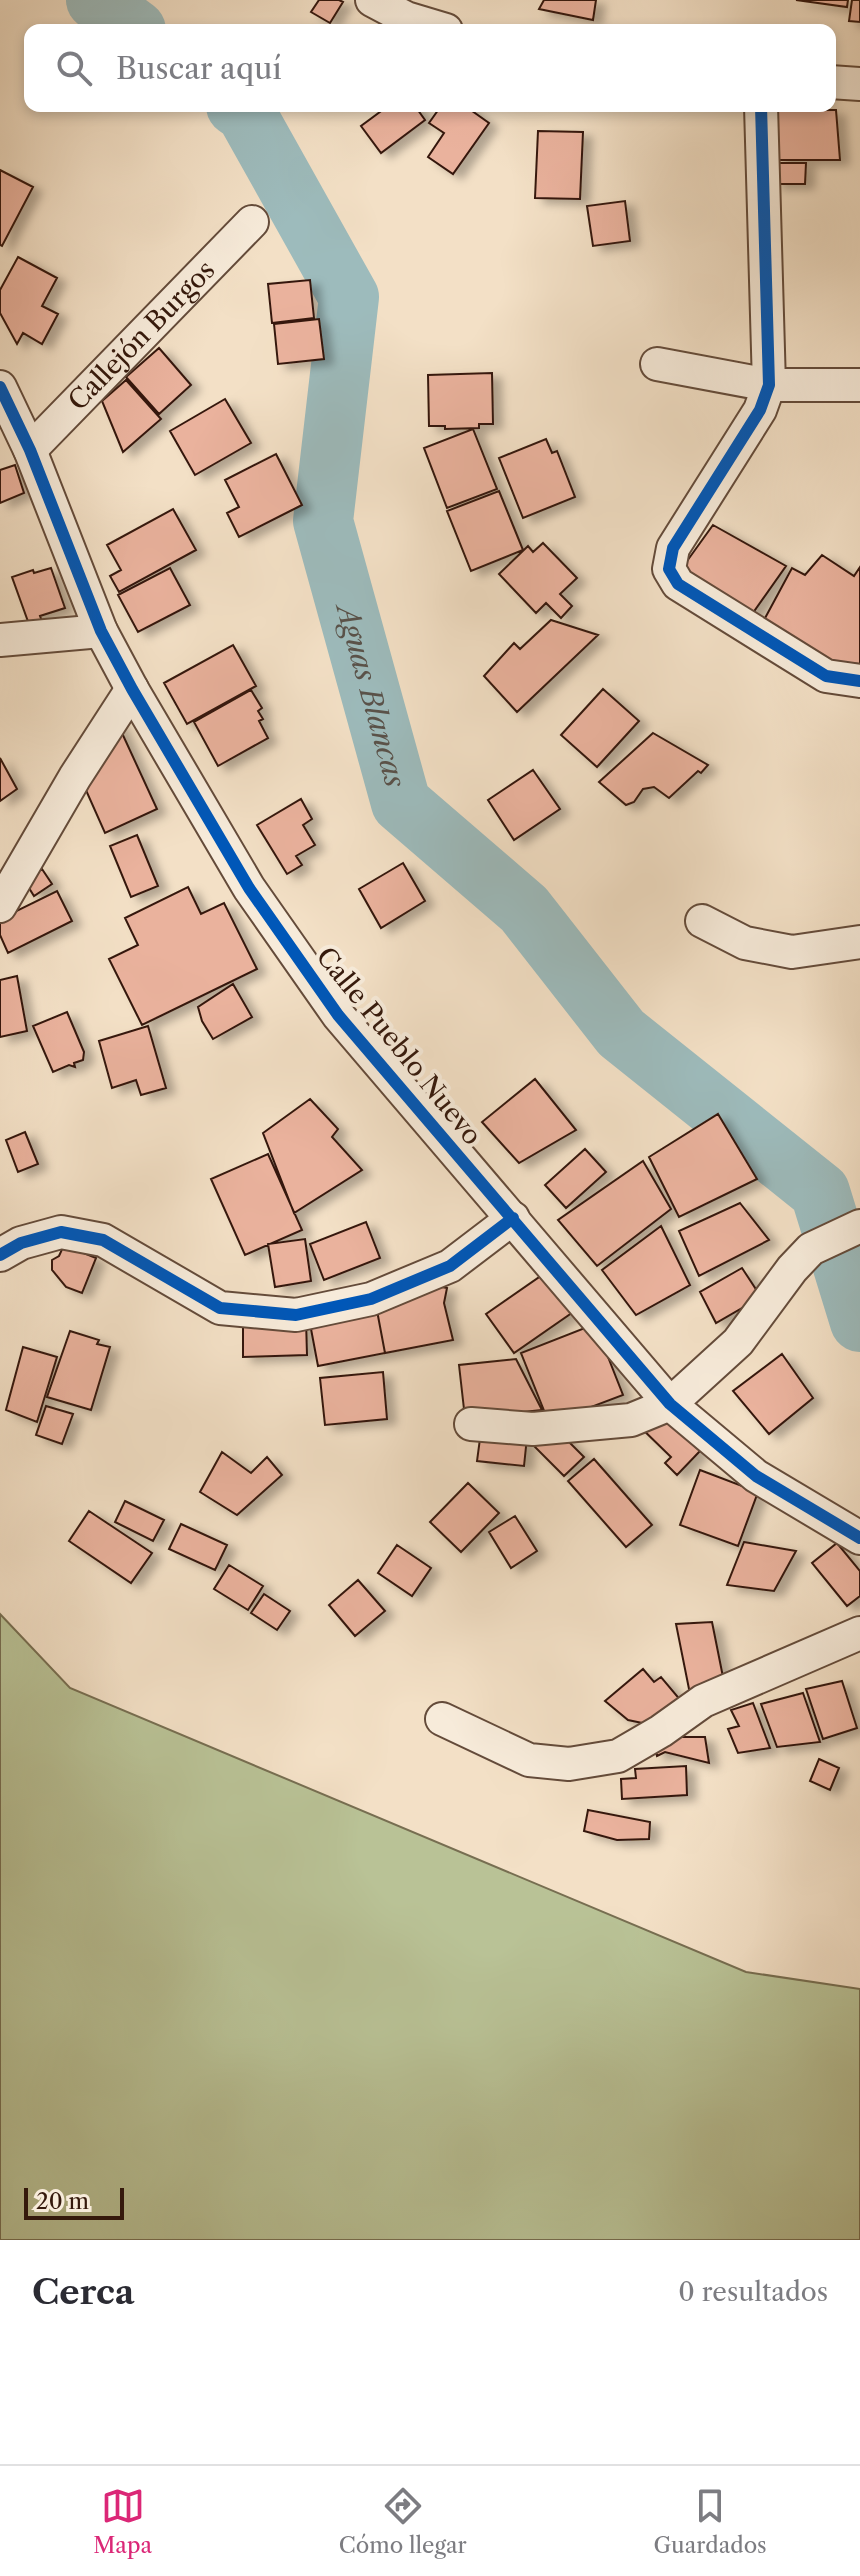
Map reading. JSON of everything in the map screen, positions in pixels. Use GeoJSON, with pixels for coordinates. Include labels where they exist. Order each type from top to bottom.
{"type":"FeatureCollection","features":[{"type":"Feature","properties":{"kind":"street"},"geometry":{"type":"LineString","coordinates":[[372,0],[406,18],[426,24]]}},
{"type":"Feature","properties":{"kind":"street"},"geometry":{"type":"LineString","coordinates":[[836,82],[860,84]]}},
{"type":"Feature","properties":{"kind":"street"},"geometry":{"type":"LineString","coordinates":[[761,112],[769,385],[760,410],[673,548],[669,569],[678,584],[826,676],[860,681]]}},
{"type":"Feature","properties":{"kind":"street","name":"Callejón Burgos"},"geometry":{"type":"LineString","coordinates":[[30,450],[252,222]]}},
{"type":"Feature","properties":{"kind":"street"},"geometry":{"type":"LineString","coordinates":[[657,364],[769,385],[860,385]]}},
{"type":"Feature","properties":{"kind":"street","name":"Calle Pueblo Nuevo"},"geometry":{"type":"LineString","coordinates":[[1,391],[30,450],[101,631],[132,689],[249,888],[338,1015],[670,1404],[756,1476],[860,1538]]}},
{"type":"Feature","properties":{"kind":"street"},"geometry":{"type":"LineString","coordinates":[[0,640],[101,631]]}},
{"type":"Feature","properties":{"kind":"street"},"geometry":{"type":"LineString","coordinates":[[0,906],[75,777],[132,689]]}},
{"type":"Feature","properties":{"kind":"street"},"geometry":{"type":"LineString","coordinates":[[702,921],[745,943],[792,952],[860,942]]}},
{"type":"Feature","properties":{"kind":"street"},"geometry":{"type":"LineString","coordinates":[[0,1255],[21,1243],[61,1232],[103,1240],[220,1308],[296,1315],[371,1299],[450,1266],[513,1218]]}},
{"type":"Feature","properties":{"kind":"street"},"geometry":{"type":"LineString","coordinates":[[471,1424],[533,1429],[631,1420],[670,1404],[738,1342],[792,1269],[811,1249],[860,1226]]}},
{"type":"Feature","properties":{"kind":"street"},"geometry":{"type":"LineString","coordinates":[[442,1719],[529,1760],[569,1764],[618,1756],[703,1701],[860,1633]]}},
{"type":"Feature","properties":{"kind":"green space"},"geometry":{"type":"Polygon","coordinates":[[[0,1614],[70,1688],[746,1972],[860,1989],[860,2240],[0,2240],[0,1614]]]}},
{"type":"Feature","properties":{"kind":"building"},"geometry":{"type":"Polygon","coordinates":[[[319,0],[343,2],[330,23],[311,12],[319,0]]]}},
{"type":"Feature","properties":{"kind":"building"},"geometry":{"type":"Polygon","coordinates":[[[544,0],[596,0],[593,20],[539,9],[544,0]]]}},
{"type":"Feature","properties":{"kind":"building"},"geometry":{"type":"Polygon","coordinates":[[[796,0],[848,0],[847,7],[796,0]]]}},
{"type":"Feature","properties":{"kind":"building"},"geometry":{"type":"Polygon","coordinates":[[[852,0],[860,0],[860,22],[849,21],[852,0]]]}},
{"type":"Feature","properties":{"kind":"building"},"geometry":{"type":"Polygon","coordinates":[[[836,110],[840,160],[777,160],[774,112],[836,110]]]}},
{"type":"Feature","properties":{"kind":"building"},"geometry":{"type":"Polygon","coordinates":[[[380,112],[419,112],[425,120],[381,153],[361,126],[380,112]]]}},
{"type":"Feature","properties":{"kind":"building"},"geometry":{"type":"Polygon","coordinates":[[[437,112],[473,112],[489,123],[453,174],[428,157],[444,133],[429,123],[437,112]]]}},
{"type":"Feature","properties":{"kind":"building"},"geometry":{"type":"Polygon","coordinates":[[[538,131],[583,132],[580,199],[535,198],[538,131]]]}},
{"type":"Feature","properties":{"kind":"building"},"geometry":{"type":"Polygon","coordinates":[[[774,163],[806,163],[805,184],[774,184],[774,163]]]}},
{"type":"Feature","properties":{"kind":"building"},"geometry":{"type":"Polygon","coordinates":[[[0,170],[33,187],[2,246],[0,245],[0,170]]]}},
{"type":"Feature","properties":{"kind":"building"},"geometry":{"type":"Polygon","coordinates":[[[625,201],[630,241],[593,246],[587,206],[625,201]]]}},
{"type":"Feature","properties":{"kind":"building"},"geometry":{"type":"Polygon","coordinates":[[[18,257],[57,278],[42,306],[58,314],[42,344],[23,333],[17,344],[0,313],[0,290],[18,257]]]}},
{"type":"Feature","properties":{"kind":"building"},"geometry":{"type":"Polygon","coordinates":[[[310,280],[314,318],[272,323],[268,284],[310,280]]]}},
{"type":"Feature","properties":{"kind":"building"},"geometry":{"type":"Polygon","coordinates":[[[319,319],[324,359],[278,364],[274,324],[319,319]]]}},
{"type":"Feature","properties":{"kind":"building"},"geometry":{"type":"Polygon","coordinates":[[[159,348],[191,385],[159,414],[126,377],[159,348]]]}},
{"type":"Feature","properties":{"kind":"building"},"geometry":{"type":"Polygon","coordinates":[[[492,373],[493,424],[479,424],[479,428],[429,426],[428,375],[492,373]]]}},
{"type":"Feature","properties":{"kind":"building"},"geometry":{"type":"Polygon","coordinates":[[[126,380],[161,419],[123,452],[102,401],[126,380]]]}},
{"type":"Feature","properties":{"kind":"building"},"geometry":{"type":"Polygon","coordinates":[[[225,399],[251,443],[195,475],[170,431],[225,399]]]}},
{"type":"Feature","properties":{"kind":"building"},"geometry":{"type":"Polygon","coordinates":[[[473,429],[497,489],[447,508],[424,448],[473,429]]]}},
{"type":"Feature","properties":{"kind":"building"},"geometry":{"type":"Polygon","coordinates":[[[546,439],[552,453],[557,451],[575,497],[523,518],[499,458],[546,439]]]}},
{"type":"Feature","properties":{"kind":"building"},"geometry":{"type":"Polygon","coordinates":[[[276,454],[302,505],[239,537],[227,513],[239,507],[225,480],[276,454]]]}},
{"type":"Feature","properties":{"kind":"building"},"geometry":{"type":"Polygon","coordinates":[[[15,465],[24,493],[0,503],[0,470],[15,465]]]}},
{"type":"Feature","properties":{"kind":"building"},"geometry":{"type":"Polygon","coordinates":[[[499,491],[523,550],[471,571],[447,511],[499,491]]]}},
{"type":"Feature","properties":{"kind":"building"},"geometry":{"type":"Polygon","coordinates":[[[173,509],[196,550],[119,592],[110,576],[121,570],[107,545],[173,509]]]}},
{"type":"Feature","properties":{"kind":"building"},"geometry":{"type":"Polygon","coordinates":[[[713,525],[786,566],[750,617],[682,568],[713,525]]]}},
{"type":"Feature","properties":{"kind":"building"},"geometry":{"type":"Polygon","coordinates":[[[543,543],[577,578],[560,594],[572,606],[561,618],[546,603],[536,613],[499,574],[528,546],[533,552],[543,543]]]}},
{"type":"Feature","properties":{"kind":"building"},"geometry":{"type":"Polygon","coordinates":[[[822,555],[854,576],[860,567],[860,664],[827,662],[764,620],[792,568],[805,575],[822,555]]]}},
{"type":"Feature","properties":{"kind":"building"},"geometry":{"type":"Polygon","coordinates":[[[51,568],[65,608],[40,616],[44,627],[30,627],[12,577],[51,568]]]}},
{"type":"Feature","properties":{"kind":"building"},"geometry":{"type":"Polygon","coordinates":[[[170,568],[190,605],[138,632],[118,595],[170,568]]]}},
{"type":"Feature","properties":{"kind":"building"},"geometry":{"type":"Polygon","coordinates":[[[551,620],[598,635],[517,712],[484,676],[514,643],[520,649],[551,620]]]}},
{"type":"Feature","properties":{"kind":"building"},"geometry":{"type":"Polygon","coordinates":[[[233,645],[256,686],[187,724],[164,683],[233,645]]]}},
{"type":"Feature","properties":{"kind":"building"},"geometry":{"type":"Polygon","coordinates":[[[603,689],[639,721],[597,767],[561,735],[603,689]]]}},
{"type":"Feature","properties":{"kind":"building"},"geometry":{"type":"Polygon","coordinates":[[[251,690],[262,708],[258,711],[263,719],[259,721],[268,738],[218,766],[194,722],[251,690]]]}},
{"type":"Feature","properties":{"kind":"building"},"geometry":{"type":"Polygon","coordinates":[[[116,720],[157,809],[105,833],[85,788],[116,720]]]}},
{"type":"Feature","properties":{"kind":"building"},"geometry":{"type":"Polygon","coordinates":[[[653,733],[708,765],[669,798],[654,787],[643,789],[634,802],[626,805],[599,782],[653,733]]]}},
{"type":"Feature","properties":{"kind":"building"},"geometry":{"type":"Polygon","coordinates":[[[0,758],[17,789],[0,801],[0,758]]]}},
{"type":"Feature","properties":{"kind":"building"},"geometry":{"type":"Polygon","coordinates":[[[533,770],[560,809],[514,840],[488,800],[533,770]]]}},
{"type":"Feature","properties":{"kind":"building"},"geometry":{"type":"Polygon","coordinates":[[[301,799],[312,819],[303,825],[315,845],[296,856],[302,865],[287,874],[257,825],[301,799]]]}},
{"type":"Feature","properties":{"kind":"building"},"geometry":{"type":"Polygon","coordinates":[[[137,835],[158,886],[131,897],[110,846],[137,835]]]}},
{"type":"Feature","properties":{"kind":"building"},"geometry":{"type":"Polygon","coordinates":[[[403,863],[425,901],[381,928],[359,889],[403,863]]]}},
{"type":"Feature","properties":{"kind":"building"},"geometry":{"type":"Polygon","coordinates":[[[42,869],[52,884],[34,896],[24,880],[42,869]]]}},
{"type":"Feature","properties":{"kind":"building"},"geometry":{"type":"Polygon","coordinates":[[[188,887],[201,914],[224,903],[257,969],[142,1025],[109,959],[138,945],[125,918],[188,887]]]}},
{"type":"Feature","properties":{"kind":"building"},"geometry":{"type":"Polygon","coordinates":[[[57,891],[72,921],[8,953],[0,935],[0,919],[57,891]]]}},
{"type":"Feature","properties":{"kind":"building"},"geometry":{"type":"Polygon","coordinates":[[[17,976],[27,1031],[0,1037],[0,980],[17,976]]]}},
{"type":"Feature","properties":{"kind":"building"},"geometry":{"type":"Polygon","coordinates":[[[233,984],[252,1017],[213,1039],[198,1007],[233,984]]]}},
{"type":"Feature","properties":{"kind":"building"},"geometry":{"type":"Polygon","coordinates":[[[67,1012],[84,1052],[83,1060],[74,1063],[75,1067],[69,1065],[53,1072],[33,1026],[67,1012]]]}},
{"type":"Feature","properties":{"kind":"building"},"geometry":{"type":"Polygon","coordinates":[[[148,1026],[166,1088],[141,1095],[136,1080],[112,1088],[99,1041],[148,1026]]]}},
{"type":"Feature","properties":{"kind":"building"},"geometry":{"type":"Polygon","coordinates":[[[535,1079],[576,1130],[519,1163],[482,1122],[535,1079]]]}},
{"type":"Feature","properties":{"kind":"building"},"geometry":{"type":"Polygon","coordinates":[[[310,1099],[338,1129],[332,1137],[362,1170],[294,1213],[263,1133],[310,1099]]]}},
{"type":"Feature","properties":{"kind":"building"},"geometry":{"type":"Polygon","coordinates":[[[718,1114],[757,1179],[679,1217],[649,1157],[718,1114]]]}},
{"type":"Feature","properties":{"kind":"building"},"geometry":{"type":"Polygon","coordinates":[[[25,1132],[38,1164],[18,1172],[6,1140],[25,1132]]]}},
{"type":"Feature","properties":{"kind":"building"},"geometry":{"type":"Polygon","coordinates":[[[585,1149],[606,1172],[566,1208],[545,1185],[585,1149]]]}},
{"type":"Feature","properties":{"kind":"building"},"geometry":{"type":"Polygon","coordinates":[[[268,1154],[302,1230],[245,1255],[211,1179],[268,1154]]]}},
{"type":"Feature","properties":{"kind":"building"},"geometry":{"type":"Polygon","coordinates":[[[643,1161],[671,1209],[597,1266],[558,1220],[643,1161]]]}},
{"type":"Feature","properties":{"kind":"building"},"geometry":{"type":"Polygon","coordinates":[[[740,1203],[769,1240],[699,1276],[679,1231],[740,1203]]]}},
{"type":"Feature","properties":{"kind":"building"},"geometry":{"type":"Polygon","coordinates":[[[366,1222],[380,1258],[324,1280],[310,1244],[366,1222]]]}},
{"type":"Feature","properties":{"kind":"building"},"geometry":{"type":"Polygon","coordinates":[[[661,1226],[690,1285],[636,1315],[602,1270],[661,1226]]]}},
{"type":"Feature","properties":{"kind":"building"},"geometry":{"type":"Polygon","coordinates":[[[305,1239],[311,1281],[275,1287],[268,1244],[305,1239]]]}},
{"type":"Feature","properties":{"kind":"building"},"geometry":{"type":"Polygon","coordinates":[[[64,1245],[96,1258],[82,1293],[66,1287],[52,1270],[52,1260],[59,1256],[64,1245]]]}},
{"type":"Feature","properties":{"kind":"building"},"geometry":{"type":"Polygon","coordinates":[[[742,1268],[761,1297],[716,1323],[700,1292],[742,1268]]]}},
{"type":"Feature","properties":{"kind":"building"},"geometry":{"type":"Polygon","coordinates":[[[548,1271],[576,1310],[514,1353],[486,1314],[548,1271]]]}},
{"type":"Feature","properties":{"kind":"building"},"geometry":{"type":"Polygon","coordinates":[[[437,1286],[447,1288],[444,1303],[453,1340],[385,1353],[375,1300],[437,1286]]]}},
{"type":"Feature","properties":{"kind":"building"},"geometry":{"type":"Polygon","coordinates":[[[375,1300],[385,1353],[318,1366],[308,1313],[375,1300]]]}},
{"type":"Feature","properties":{"kind":"building"},"geometry":{"type":"Polygon","coordinates":[[[306,1320],[307,1355],[243,1357],[243,1321],[306,1320]]]}},
{"type":"Feature","properties":{"kind":"building"},"geometry":{"type":"Polygon","coordinates":[[[595,1324],[623,1395],[549,1423],[521,1353],[595,1324]]]}},
{"type":"Feature","properties":{"kind":"building"},"geometry":{"type":"Polygon","coordinates":[[[70,1331],[99,1340],[97,1344],[110,1347],[91,1410],[47,1397],[70,1331]]]}},
{"type":"Feature","properties":{"kind":"building"},"geometry":{"type":"Polygon","coordinates":[[[23,1347],[57,1357],[37,1422],[6,1410],[23,1347]]]}},
{"type":"Feature","properties":{"kind":"building"},"geometry":{"type":"Polygon","coordinates":[[[782,1354],[813,1398],[769,1434],[733,1391],[782,1354]]]}},
{"type":"Feature","properties":{"kind":"building"},"geometry":{"type":"Polygon","coordinates":[[[516,1359],[542,1410],[465,1418],[459,1365],[516,1359]]]}},
{"type":"Feature","properties":{"kind":"building"},"geometry":{"type":"Polygon","coordinates":[[[383,1372],[387,1419],[325,1425],[320,1378],[383,1372]]]}},
{"type":"Feature","properties":{"kind":"building"},"geometry":{"type":"Polygon","coordinates":[[[46,1406],[73,1414],[62,1444],[36,1435],[46,1406]]]}},
{"type":"Feature","properties":{"kind":"building"},"geometry":{"type":"Polygon","coordinates":[[[658,1411],[700,1451],[677,1475],[665,1463],[671,1457],[634,1421],[658,1411]]]}},
{"type":"Feature","properties":{"kind":"building"},"geometry":{"type":"Polygon","coordinates":[[[481,1431],[527,1437],[524,1466],[477,1461],[481,1431]]]}},
{"type":"Feature","properties":{"kind":"building"},"geometry":{"type":"Polygon","coordinates":[[[559,1432],[584,1457],[564,1476],[534,1446],[559,1432]]]}},
{"type":"Feature","properties":{"kind":"building"},"geometry":{"type":"Polygon","coordinates":[[[222,1452],[251,1473],[267,1457],[282,1475],[237,1515],[200,1492],[222,1452]]]}},
{"type":"Feature","properties":{"kind":"building"},"geometry":{"type":"Polygon","coordinates":[[[594,1459],[652,1525],[626,1547],[568,1481],[594,1459]]]}},
{"type":"Feature","properties":{"kind":"building"},"geometry":{"type":"Polygon","coordinates":[[[700,1470],[758,1492],[738,1546],[680,1525],[700,1470]]]}},
{"type":"Feature","properties":{"kind":"building"},"geometry":{"type":"Polygon","coordinates":[[[468,1483],[499,1513],[461,1552],[430,1522],[468,1483]]]}},
{"type":"Feature","properties":{"kind":"building"},"geometry":{"type":"Polygon","coordinates":[[[125,1501],[164,1520],[153,1541],[115,1522],[125,1501]]]}},
{"type":"Feature","properties":{"kind":"building"},"geometry":{"type":"Polygon","coordinates":[[[89,1511],[152,1553],[131,1583],[69,1541],[89,1511]]]}},
{"type":"Feature","properties":{"kind":"building"},"geometry":{"type":"Polygon","coordinates":[[[515,1516],[537,1551],[511,1568],[489,1532],[515,1516]]]}},
{"type":"Feature","properties":{"kind":"building"},"geometry":{"type":"Polygon","coordinates":[[[181,1524],[227,1545],[215,1570],[169,1549],[181,1524]]]}},
{"type":"Feature","properties":{"kind":"building"},"geometry":{"type":"Polygon","coordinates":[[[744,1542],[796,1551],[774,1591],[727,1585],[744,1542]]]}},
{"type":"Feature","properties":{"kind":"building"},"geometry":{"type":"Polygon","coordinates":[[[837,1543],[860,1571],[860,1596],[847,1606],[812,1563],[837,1543]]]}},
{"type":"Feature","properties":{"kind":"building"},"geometry":{"type":"Polygon","coordinates":[[[397,1545],[431,1568],[412,1596],[378,1573],[397,1545]]]}},
{"type":"Feature","properties":{"kind":"building"},"geometry":{"type":"Polygon","coordinates":[[[229,1565],[263,1586],[248,1610],[214,1589],[229,1565]]]}},
{"type":"Feature","properties":{"kind":"building"},"geometry":{"type":"Polygon","coordinates":[[[358,1580],[385,1611],[355,1636],[329,1605],[358,1580]]]}},
{"type":"Feature","properties":{"kind":"building"},"geometry":{"type":"Polygon","coordinates":[[[264,1594],[290,1611],[277,1630],[251,1613],[264,1594]]]}},
{"type":"Feature","properties":{"kind":"building"},"geometry":{"type":"Polygon","coordinates":[[[712,1622],[724,1682],[691,1699],[676,1624],[712,1622]]]}},
{"type":"Feature","properties":{"kind":"building"},"geometry":{"type":"Polygon","coordinates":[[[643,1669],[654,1682],[661,1677],[682,1702],[647,1724],[628,1720],[605,1701],[643,1669]]]}},
{"type":"Feature","properties":{"kind":"building"},"geometry":{"type":"Polygon","coordinates":[[[842,1681],[857,1728],[823,1739],[806,1689],[842,1681]]]}},
{"type":"Feature","properties":{"kind":"building"},"geometry":{"type":"Polygon","coordinates":[[[803,1693],[820,1742],[777,1747],[761,1704],[803,1693]]]}},
{"type":"Feature","properties":{"kind":"building"},"geometry":{"type":"Polygon","coordinates":[[[753,1703],[770,1748],[738,1753],[728,1729],[739,1726],[731,1710],[753,1703]]]}},
{"type":"Feature","properties":{"kind":"building"},"geometry":{"type":"Polygon","coordinates":[[[652,1737],[705,1737],[709,1763],[665,1752],[657,1756],[652,1737]]]}},
{"type":"Feature","properties":{"kind":"building"},"geometry":{"type":"Polygon","coordinates":[[[819,1759],[839,1768],[830,1790],[810,1781],[819,1759]]]}},
{"type":"Feature","properties":{"kind":"building"},"geometry":{"type":"Polygon","coordinates":[[[686,1766],[687,1795],[622,1799],[621,1779],[636,1778],[635,1769],[686,1766]]]}},
{"type":"Feature","properties":{"kind":"building"},"geometry":{"type":"Polygon","coordinates":[[[588,1810],[650,1822],[649,1839],[617,1840],[584,1831],[588,1810]]]}},
{"type":"Feature","properties":{"kind":"waterway","name":"Aguas Blancas"},"geometry":{"type":"LineString","coordinates":[[96,0],[128,24]]}},
{"type":"Feature","properties":{"kind":"waterway","name":"Aguas Blancas"},"geometry":{"type":"LineString","coordinates":[[245,112],[349,297],[323,521],[401,803],[524,909],[621,1033],[820,1192],[860,1322]]}},
{"type":"Feature","properties":{"kind":"cycle path"},"geometry":{"type":"LineString","coordinates":[[761,112],[769,385],[760,410],[673,548],[669,569],[678,584],[826,676],[860,681]]}},
{"type":"Feature","properties":{"kind":"cycle path"},"geometry":{"type":"LineString","coordinates":[[0,387],[30,450],[101,631],[132,689],[249,888],[338,1015],[670,1404],[756,1476],[860,1538]]}},
{"type":"Feature","properties":{"kind":"cycle path"},"geometry":{"type":"LineString","coordinates":[[0,1255],[21,1243],[61,1232],[103,1240],[220,1308],[296,1315],[371,1299],[450,1266],[513,1218]]}}]}
